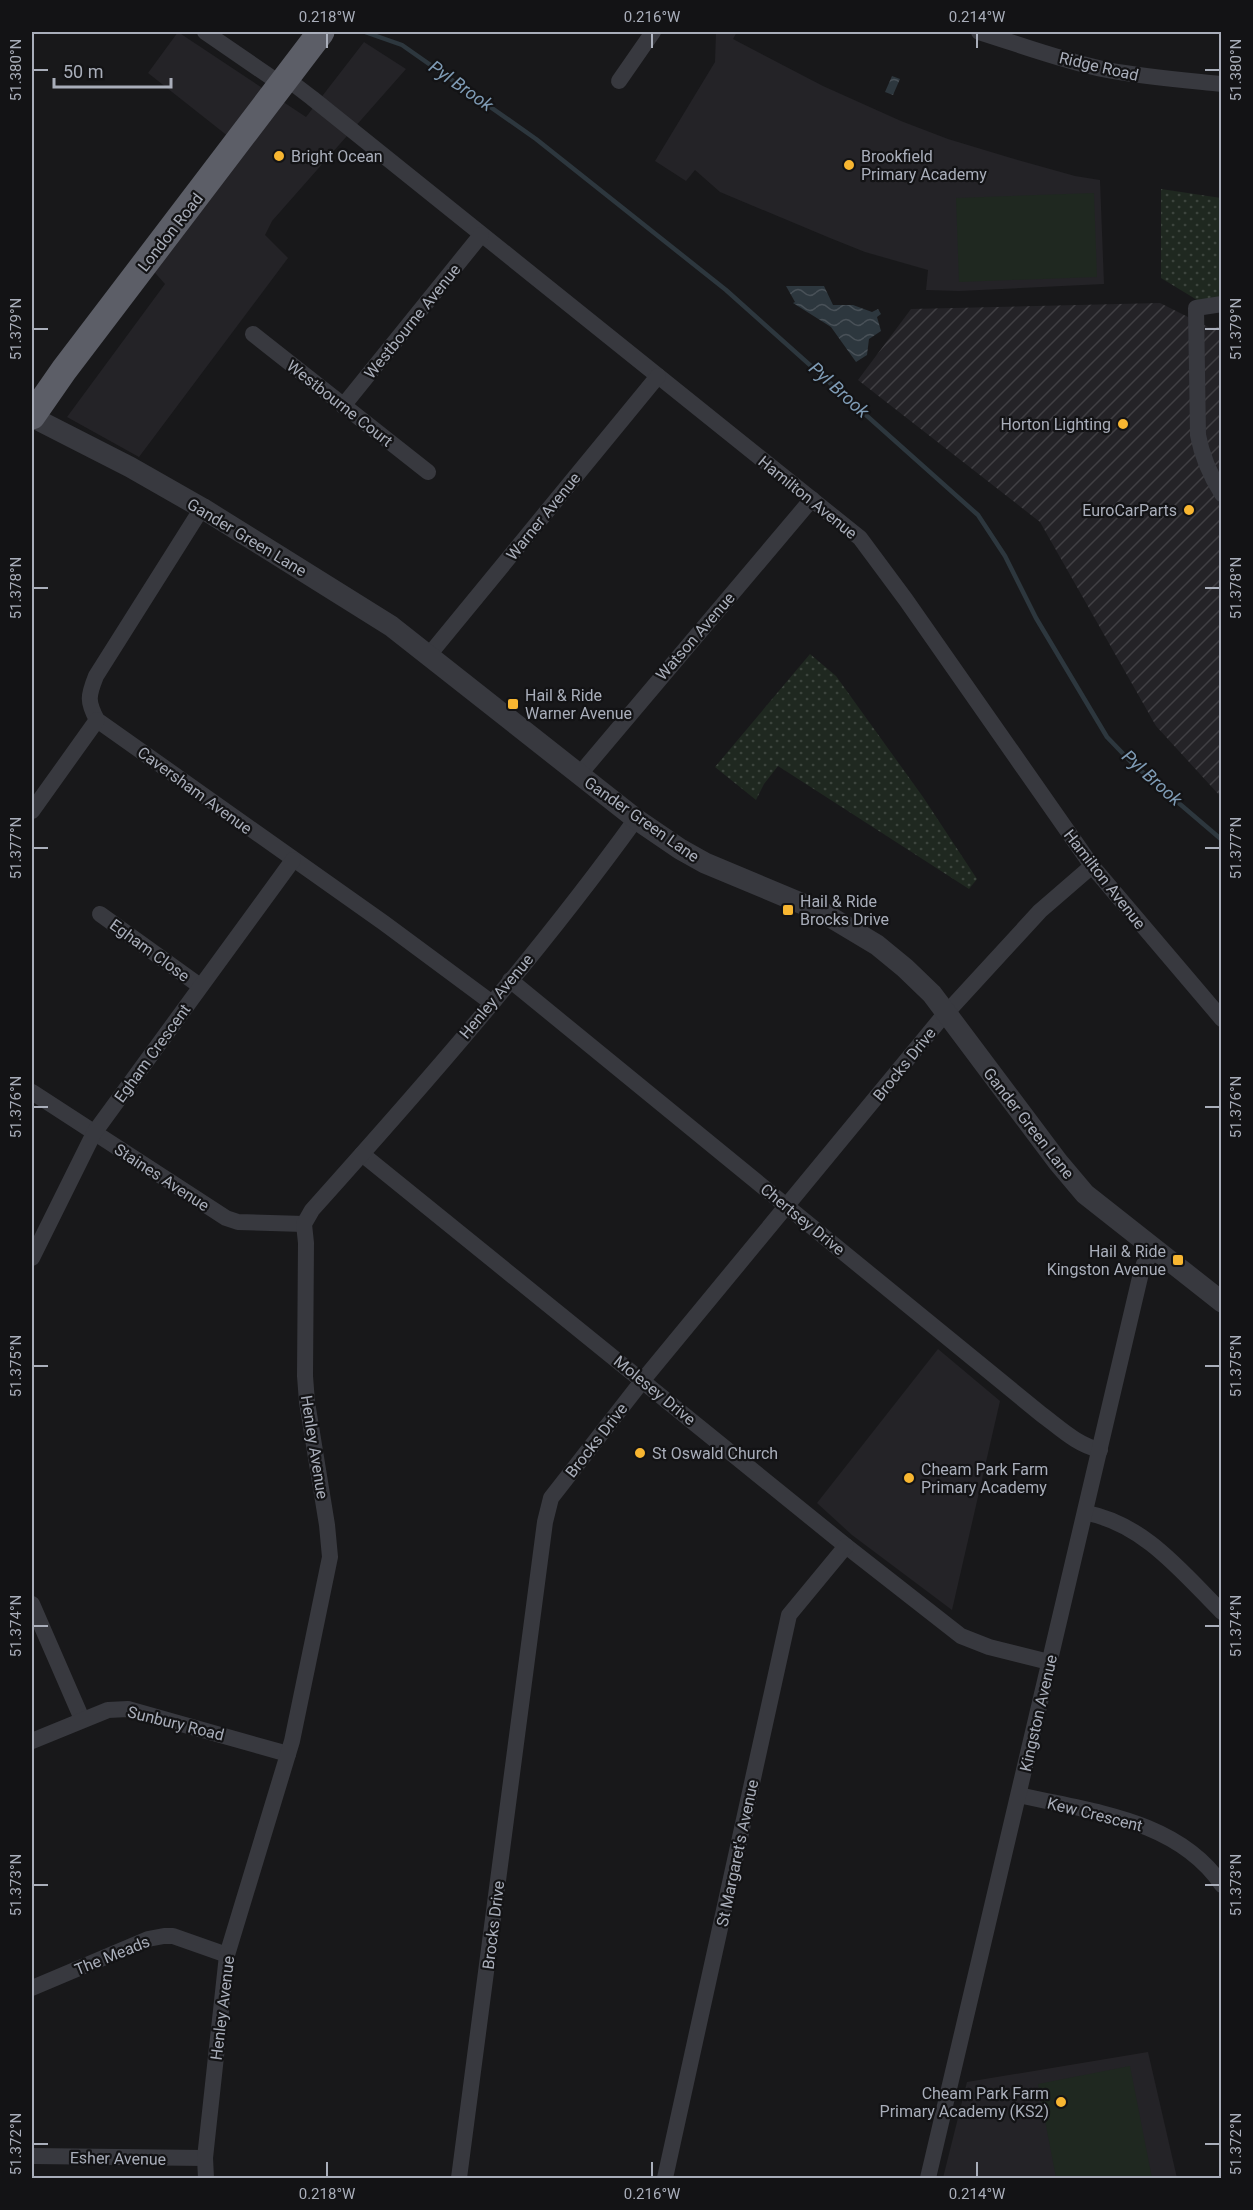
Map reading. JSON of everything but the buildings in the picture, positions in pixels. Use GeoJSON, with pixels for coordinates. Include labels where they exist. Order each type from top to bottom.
{"type":"FeatureCollection","features":[{"type":"Feature","properties":{"kind":"highway","name":"London Road"},"geometry":{"type":"LineString","coordinates":[[32,417],[76,355],[315,40]]}},
{"type":"Feature","properties":{"kind":"street","name":"Hamilton Avenue"},"geometry":{"type":"LineString","coordinates":[[205,32],[275,80],[295,85],[860,538],[870,549],[1092,866],[1221,1019]]}},
{"type":"Feature","properties":{"kind":"street"},"geometry":{"type":"LineString","coordinates":[[619,81],[653,32]]}},
{"type":"Feature","properties":{"kind":"street","name":"Ridge Road"},"geometry":{"type":"LineString","coordinates":[[979,32],[1073,62],[1107,70],[1156,78],[1221,84]]}},
{"type":"Feature","properties":{"kind":"street","name":"Westbourne Avenue"},"geometry":{"type":"LineString","coordinates":[[343,406],[481,235]]}},
{"type":"Feature","properties":{"kind":"street"},"geometry":{"type":"LineString","coordinates":[[1221,304],[1196,308],[1198,435],[1209,472],[1221,494]]}},
{"type":"Feature","properties":{"kind":"street","name":"Westbourne Court"},"geometry":{"type":"LineString","coordinates":[[253,334],[428,472]]}},
{"type":"Feature","properties":{"kind":"street","name":"Warner Avenue"},"geometry":{"type":"LineString","coordinates":[[429,655],[658,376]]}},
{"type":"Feature","properties":{"kind":"street","name":"Gander Green Lane"},"geometry":{"type":"LineString","coordinates":[[32,417],[110,456],[202,508],[373,614],[429,655],[636,819],[680,849],[705,863],[822,912],[877,945],[932,994],[1051,1154],[1085,1194],[1221,1302]]}},
{"type":"Feature","properties":{"kind":"street","name":"Watson Avenue"},"geometry":{"type":"LineString","coordinates":[[579,775],[812,499]]}},
{"type":"Feature","properties":{"kind":"street"},"geometry":{"type":"LineString","coordinates":[[32,811],[97,720],[90,707],[89,694],[96,676],[202,508]]}},
{"type":"Feature","properties":{"kind":"street","name":"Caversham Avenue"},"geometry":{"type":"LineString","coordinates":[[97,720],[384,923],[492,1003]]}},
{"type":"Feature","properties":{"kind":"street","name":"Henley Avenue"},"geometry":{"type":"LineString","coordinates":[[206,2178],[205,2157],[227,1954],[288,1754],[330,1557],[330,1543],[306,1385],[307,1274],[304,1224],[312,1210],[492,1003],[590,884],[636,819]]}},
{"type":"Feature","properties":{"kind":"street","name":"Egham Crescent"},"geometry":{"type":"LineString","coordinates":[[32,1258],[94,1133],[293,860]]}},
{"type":"Feature","properties":{"kind":"street","name":"Brocks Drive"},"geometry":{"type":"LineString","coordinates":[[459,2178],[545,1522],[551,1498],[643,1380],[947,1014],[1040,911],[1092,866]]}},
{"type":"Feature","properties":{"kind":"street","name":"Egham Close"},"geometry":{"type":"LineString","coordinates":[[100,914],[200,986]]}},
{"type":"Feature","properties":{"kind":"street","name":"Chertsey Drive"},"geometry":{"type":"LineString","coordinates":[[510,980],[1041,1414],[1076,1440],[1101,1450]]}},
{"type":"Feature","properties":{"kind":"street","name":"Staines Avenue"},"geometry":{"type":"LineString","coordinates":[[32,1092],[226,1218],[238,1222],[304,1224]]}},
{"type":"Feature","properties":{"kind":"street","name":"Molesey Drive"},"geometry":{"type":"LineString","coordinates":[[362,1154],[846,1546],[961,1636],[989,1647],[1049,1662]]}},
{"type":"Feature","properties":{"kind":"street","name":"Kingston Avenue"},"geometry":{"type":"LineString","coordinates":[[928,2178],[1049,1662],[1087,1513],[1141,1274],[1144,1264],[1154,1250]]}},
{"type":"Feature","properties":{"kind":"street"},"geometry":{"type":"LineString","coordinates":[[1087,1513],[1107,1517],[1129,1527],[1161,1552],[1221,1612]]}},
{"type":"Feature","properties":{"kind":"street","name":"St Margaret's Avenue"},"geometry":{"type":"LineString","coordinates":[[665,2178],[789,1615],[846,1546]]}},
{"type":"Feature","properties":{"kind":"street"},"geometry":{"type":"LineString","coordinates":[[32,1604],[82,1719]]}},
{"type":"Feature","properties":{"kind":"street","name":"Sunbury Road"},"geometry":{"type":"LineString","coordinates":[[32,1741],[108,1710],[137,1710],[288,1754]]}},
{"type":"Feature","properties":{"kind":"street","name":"Kew Crescent"},"geometry":{"type":"LineString","coordinates":[[1019,1795],[1133,1821],[1154,1829],[1173,1839],[1201,1860],[1221,1885]]}},
{"type":"Feature","properties":{"kind":"street","name":"The Meads"},"geometry":{"type":"LineString","coordinates":[[32,1988],[148,1940],[164,1936],[173,1936],[227,1954]]}},
{"type":"Feature","properties":{"kind":"street","name":"Esher Avenue"},"geometry":{"type":"LineString","coordinates":[[32,2156],[205,2157]]}},
{"type":"Feature","properties":{"kind":"shaded area"},"geometry":{"type":"Polygon","coordinates":[[[178,32],[306,117],[364,42],[406,69],[272,221],[265,235],[288,258],[139,457],[67,417],[165,284],[140,256],[229,137],[148,73],[178,32]]]}},
{"type":"Feature","properties":{"kind":"shaded area","name":"Brookfield Primary Academy"},"geometry":{"type":"Polygon","coordinates":[[[716,32],[737,32],[733,39],[823,86],[901,121],[948,139],[1011,158],[1075,176],[1100,180],[1104,284],[959,291],[926,290],[928,270],[865,252],[720,192],[695,170],[686,181],[655,161],[715,62],[716,32]]]}},
{"type":"Feature","properties":{"kind":"shaded area"},"geometry":{"type":"Polygon","coordinates":[[[1161,189],[1221,198],[1221,302],[1202,303],[1161,278],[1161,189]]]}},
{"type":"Feature","properties":{"kind":"shaded area"},"geometry":{"type":"Polygon","coordinates":[[[1094,193],[1097,277],[959,282],[956,198],[1094,193]]]}},
{"type":"Feature","properties":{"kind":"shaded area"},"geometry":{"type":"Polygon","coordinates":[[[1160,303],[1208,327],[1221,327],[1221,797],[1156,726],[1040,522],[858,380],[911,309],[1160,303]]]}},
{"type":"Feature","properties":{"kind":"shaded area"},"geometry":{"type":"Polygon","coordinates":[[[810,654],[836,676],[923,797],[977,879],[969,889],[778,766],[764,784],[756,800],[715,767],[810,654]]]}},
{"type":"Feature","properties":{"kind":"shaded area","name":"Cheam Park Farm Primary Academy"},"geometry":{"type":"Polygon","coordinates":[[[938,1349],[1000,1401],[952,1610],[852,1535],[817,1503],[938,1349]]]}},
{"type":"Feature","properties":{"kind":"shaded area","name":"Cheam Park Farm Primary Academy (KS2)"},"geometry":{"type":"Polygon","coordinates":[[[1148,2052],[1177,2178],[943,2178],[967,2082],[1148,2052]]]}},
{"type":"Feature","properties":{"kind":"shaded area"},"geometry":{"type":"Polygon","coordinates":[[[1130,2066],[1152,2178],[1056,2178],[1038,2084],[1130,2066]]]}},
{"type":"Feature","properties":{"kind":"water"},"geometry":{"type":"Polygon","coordinates":[[[892,76],[900,79],[893,95],[885,92],[892,76]]]}},
{"type":"Feature","properties":{"kind":"water"},"geometry":{"type":"Polygon","coordinates":[[[786,286],[824,286],[833,305],[853,305],[872,312],[878,309],[881,314],[877,317],[881,331],[869,339],[867,355],[856,362],[831,327],[793,303],[795,302],[786,286]]]}},
{"type":"Feature","properties":{"kind":"waterway","name":"Pyl Brook"},"geometry":{"type":"LineString","coordinates":[[365,32],[402,45],[536,139],[726,290],[978,515],[1005,556],[1036,618],[1107,737],[1133,764],[1222,840]]}},
{"type":"Feature","properties":{"kind":"place","name":"Bright Ocean"},"geometry":{"type":"Point","coordinates":[279,156]}},
{"type":"Feature","properties":{"kind":"place","name":"Brookfield Primary Academy"},"geometry":{"type":"Point","coordinates":[849,165]}},
{"type":"Feature","properties":{"kind":"place","name":"Horton Lighting"},"geometry":{"type":"Point","coordinates":[1123,424]}},
{"type":"Feature","properties":{"kind":"place","name":"EuroCarParts"},"geometry":{"type":"Point","coordinates":[1189,510]}},
{"type":"Feature","properties":{"kind":"place","name":"Hail & Ride Warner Avenue"},"geometry":{"type":"Point","coordinates":[513,704]}},
{"type":"Feature","properties":{"kind":"place","name":"Hail & Ride Brocks Drive"},"geometry":{"type":"Point","coordinates":[788,910]}},
{"type":"Feature","properties":{"kind":"place","name":"Hail & Ride Kingston Avenue"},"geometry":{"type":"Point","coordinates":[1178,1260]}},
{"type":"Feature","properties":{"kind":"place","name":"St Oswald Church"},"geometry":{"type":"Point","coordinates":[640,1453]}},
{"type":"Feature","properties":{"kind":"place","name":"Cheam Park Farm Primary Academy"},"geometry":{"type":"Point","coordinates":[909,1478]}},
{"type":"Feature","properties":{"kind":"place","name":"Cheam Park Farm Primary Academy (KS2)"},"geometry":{"type":"Point","coordinates":[1061,2102]}}]}
